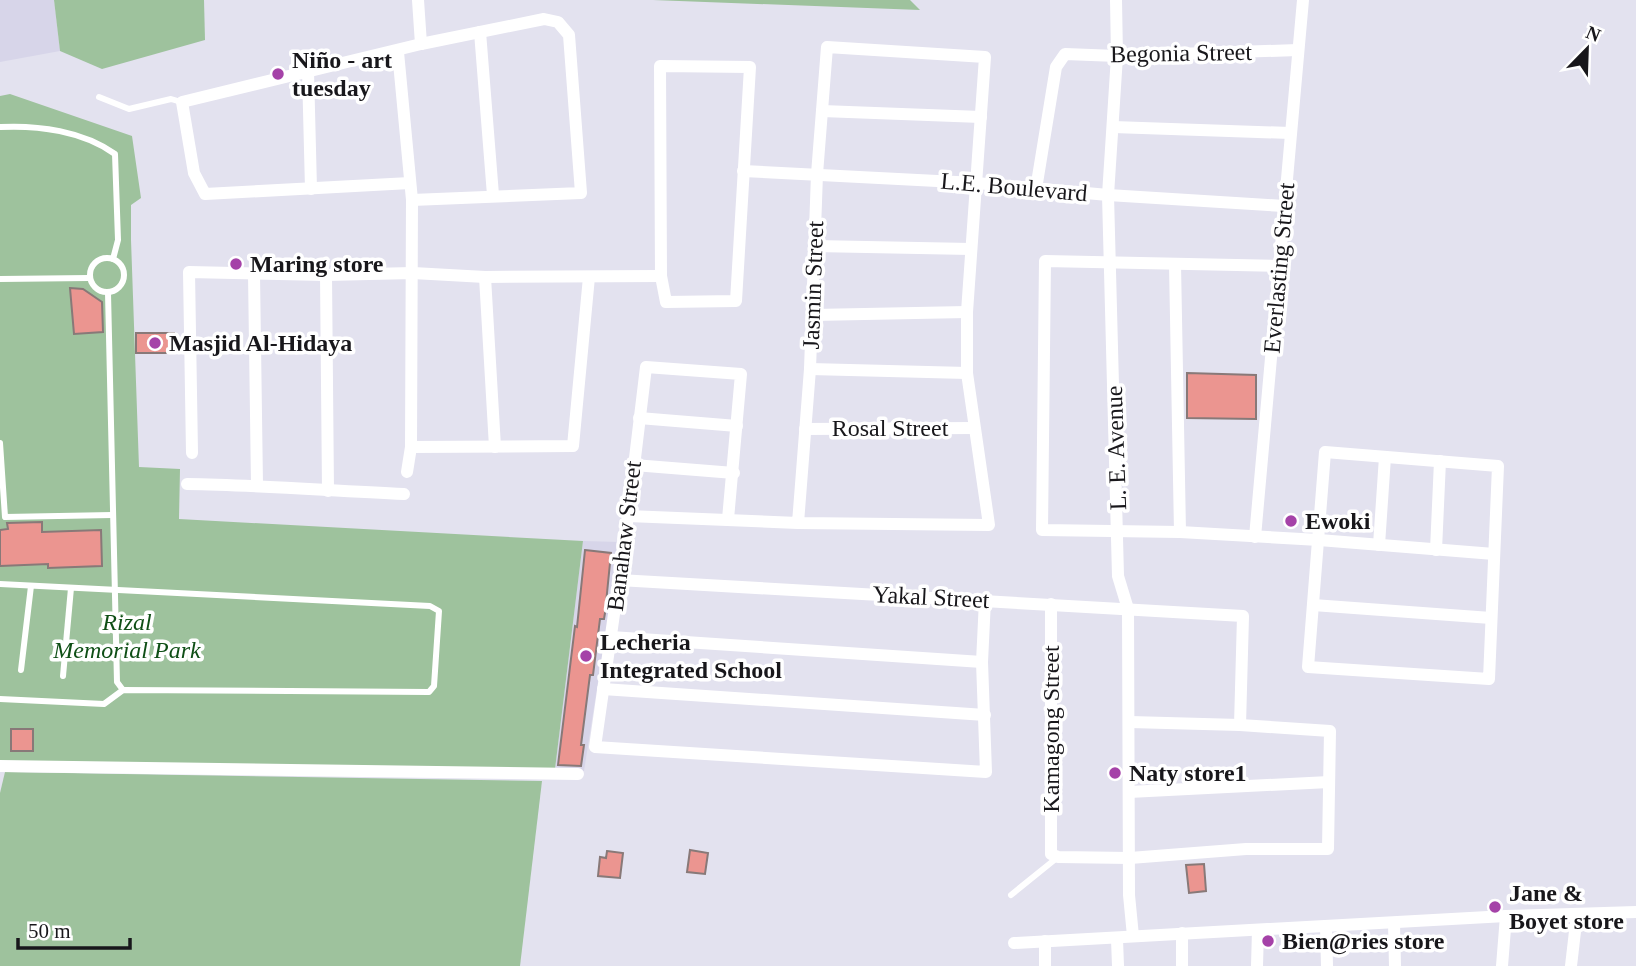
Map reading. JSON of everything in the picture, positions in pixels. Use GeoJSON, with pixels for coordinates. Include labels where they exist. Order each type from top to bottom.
{"type":"FeatureCollection","features":[{"type":"Feature","properties":{"kind":"street"},"geometry":{"type":"LineString","coordinates":[[418,0],[421,44]]}},
{"type":"Feature","properties":{"kind":"street","name":"L. E. Avenue"},"geometry":{"type":"LineString","coordinates":[[1116,0],[1118,57],[1108,195],[1109,263],[1119,532],[1118,576],[1128,609],[1129,895],[1132,936]]}},
{"type":"Feature","properties":{"kind":"street","name":"Everlasting Street"},"geometry":{"type":"LineString","coordinates":[[1255,537],[1303,0]]}},
{"type":"Feature","properties":{"kind":"street"},"geometry":{"type":"LineString","coordinates":[[410,183],[205,194],[194,173],[182,102],[398,52],[421,44],[544,19],[558,22],[569,35],[582,193],[412,200]]}},
{"type":"Feature","properties":{"kind":"street"},"geometry":{"type":"LineString","coordinates":[[480,32],[493,195]]}},
{"type":"Feature","properties":{"kind":"street","name":"Jasmin Street"},"geometry":{"type":"LineString","coordinates":[[798,523],[810,369],[817,174],[827,47],[985,57],[981,117]]}},
{"type":"Feature","properties":{"kind":"street","name":"Begonia Street"},"geometry":{"type":"LineString","coordinates":[[1037,189],[1056,67],[1065,54],[1118,57],[1297,50]]}},
{"type":"Feature","properties":{"kind":"street"},"geometry":{"type":"LineString","coordinates":[[398,52],[412,200],[411,447],[407,472]]}},
{"type":"Feature","properties":{"kind":"street"},"geometry":{"type":"LineString","coordinates":[[660,66],[750,67],[736,301],[666,303],[661,276],[660,66]]}},
{"type":"Feature","properties":{"kind":"street"},"geometry":{"type":"LineString","coordinates":[[308,71],[311,189]]}},
{"type":"Feature","properties":{"kind":"street"},"geometry":{"type":"LineString","coordinates":[[628,516],[798,523],[989,525],[967,373],[967,312],[981,117],[822,111]]}},
{"type":"Feature","properties":{"kind":"street"},"geometry":{"type":"LineString","coordinates":[[1113,127],[1290,133]]}},
{"type":"Feature","properties":{"kind":"street","name":"L.E. Boulevard"},"geometry":{"type":"LineString","coordinates":[[743,171],[976,183],[1108,195],[1284,206]]}},
{"type":"Feature","properties":{"kind":"street"},"geometry":{"type":"LineString","coordinates":[[814,246],[971,248]]}},
{"type":"Feature","properties":{"kind":"street"},"geometry":{"type":"LineString","coordinates":[[1279,266],[1045,261],[1042,530],[1319,540],[1494,554]]}},
{"type":"Feature","properties":{"kind":"street"},"geometry":{"type":"LineString","coordinates":[[1175,264],[1180,533]]}},
{"type":"Feature","properties":{"kind":"street"},"geometry":{"type":"LineString","coordinates":[[192,453],[189,272],[327,275],[413,273],[485,277],[661,276]]}},
{"type":"Feature","properties":{"kind":"street"},"geometry":{"type":"LineString","coordinates":[[254,274],[257,485]]}},
{"type":"Feature","properties":{"kind":"street"},"geometry":{"type":"LineString","coordinates":[[327,275],[328,491]]}},
{"type":"Feature","properties":{"kind":"street"},"geometry":{"type":"LineString","coordinates":[[485,277],[495,447]]}},
{"type":"Feature","properties":{"kind":"street"},"geometry":{"type":"LineString","coordinates":[[411,447],[573,446],[589,277]]}},
{"type":"Feature","properties":{"kind":"street"},"geometry":{"type":"LineString","coordinates":[[813,315],[967,312]]}},
{"type":"Feature","properties":{"kind":"street","name":"Banahaw Street"},"geometry":{"type":"LineString","coordinates":[[737,426],[741,374],[646,367],[595,747],[986,772],[985,715]]}},
{"type":"Feature","properties":{"kind":"street"},"geometry":{"type":"LineString","coordinates":[[810,369],[967,373]]}},
{"type":"Feature","properties":{"kind":"street"},"geometry":{"type":"LineString","coordinates":[[639,418],[737,426],[728,519]]}},
{"type":"Feature","properties":{"kind":"street","name":"Rosal Street"},"geometry":{"type":"LineString","coordinates":[[805,429],[974,428]]}},
{"type":"Feature","properties":{"kind":"street"},"geometry":{"type":"LineString","coordinates":[[1325,452],[1385,457],[1498,466],[1489,679],[1308,667],[1325,452]]}},
{"type":"Feature","properties":{"kind":"street"},"geometry":{"type":"LineString","coordinates":[[1379,545],[1385,457]]}},
{"type":"Feature","properties":{"kind":"street"},"geometry":{"type":"LineString","coordinates":[[1436,550],[1440,461]]}},
{"type":"Feature","properties":{"kind":"street"},"geometry":{"type":"LineString","coordinates":[[634,465],[734,473]]}},
{"type":"Feature","properties":{"kind":"street"},"geometry":{"type":"LineString","coordinates":[[187,484],[257,485],[404,494]]}},
{"type":"Feature","properties":{"kind":"street","name":"Yakal Street"},"geometry":{"type":"LineString","coordinates":[[619,580],[1243,616],[1240,725]]}},
{"type":"Feature","properties":{"kind":"street"},"geometry":{"type":"LineString","coordinates":[[603,689],[985,715],[982,662],[985,600]]}},
{"type":"Feature","properties":{"kind":"street","name":"Kamagong Street"},"geometry":{"type":"LineString","coordinates":[[1051,604],[1055,856]]}},
{"type":"Feature","properties":{"kind":"street"},"geometry":{"type":"LineString","coordinates":[[1313,605],[1492,618]]}},
{"type":"Feature","properties":{"kind":"street"},"geometry":{"type":"LineString","coordinates":[[611,637],[982,662]]}},
{"type":"Feature","properties":{"kind":"street"},"geometry":{"type":"LineString","coordinates":[[1055,856],[1130,858],[1246,849],[1328,849],[1330,731],[1130,722]]}},
{"type":"Feature","properties":{"kind":"street"},"geometry":{"type":"LineString","coordinates":[[0,766],[578,774]]}},
{"type":"Feature","properties":{"kind":"street"},"geometry":{"type":"LineString","coordinates":[[1129,792],[1329,782]]}},
{"type":"Feature","properties":{"kind":"street"},"geometry":{"type":"LineString","coordinates":[[1014,943],[1506,916],[1636,912]]}},
{"type":"Feature","properties":{"kind":"street"},"geometry":{"type":"LineString","coordinates":[[1572,966],[1577,914]]}},
{"type":"Feature","properties":{"kind":"street"},"geometry":{"type":"LineString","coordinates":[[1502,966],[1506,916]]}},
{"type":"Feature","properties":{"kind":"street"},"geometry":{"type":"LineString","coordinates":[[1394,923],[1395,966]]}},
{"type":"Feature","properties":{"kind":"street"},"geometry":{"type":"LineString","coordinates":[[1326,926],[1327,966]]}},
{"type":"Feature","properties":{"kind":"street"},"geometry":{"type":"LineString","coordinates":[[1257,966],[1258,930]]}},
{"type":"Feature","properties":{"kind":"street"},"geometry":{"type":"LineString","coordinates":[[1182,933],[1182,966]]}},
{"type":"Feature","properties":{"kind":"street"},"geometry":{"type":"LineString","coordinates":[[1117,939],[1118,966]]}},
{"type":"Feature","properties":{"kind":"street"},"geometry":{"type":"LineString","coordinates":[[1045,941],[1045,966]]}},
{"type":"Feature","properties":{"kind":"lane"},"geometry":{"type":"LineString","coordinates":[[99,97],[129,108],[171,99],[182,102]]}},
{"type":"Feature","properties":{"kind":"lane"},"geometry":{"type":"LineString","coordinates":[[0,127],[31,126],[98,142],[115,154],[118,240],[113,260]]}},
{"type":"Feature","properties":{"kind":"lane"},"geometry":{"type":"LineString","coordinates":[[104,258],[113,260],[120,265],[124,273],[122,282],[117,289],[108,293],[99,291],[89,278],[90,269],[104,258]]}},
{"type":"Feature","properties":{"kind":"lane"},"geometry":{"type":"LineString","coordinates":[[0,279],[89,278]]}},
{"type":"Feature","properties":{"kind":"lane"},"geometry":{"type":"LineString","coordinates":[[108,293],[117,682],[123,690]]}},
{"type":"Feature","properties":{"kind":"lane"},"geometry":{"type":"LineString","coordinates":[[0,443],[5,517],[112,515]]}},
{"type":"Feature","properties":{"kind":"lane"},"geometry":{"type":"LineString","coordinates":[[0,584],[430,606],[439,611],[434,686],[429,692],[123,690],[104,704],[0,699]]}},
{"type":"Feature","properties":{"kind":"lane"},"geometry":{"type":"LineString","coordinates":[[21,670],[31,586]]}},
{"type":"Feature","properties":{"kind":"lane"},"geometry":{"type":"LineString","coordinates":[[63,676],[71,588]]}},
{"type":"Feature","properties":{"kind":"lane"},"geometry":{"type":"LineString","coordinates":[[1011,895],[1055,856]]}},
{"type":"Feature","properties":{"kind":"shaded area"},"geometry":{"type":"Polygon","coordinates":[[[0,0],[54,0],[60,51],[0,62],[0,0]]]}},
{"type":"Feature","properties":{"kind":"shaded area","name":"Lecheria Integrated School"},"geometry":{"type":"Polygon","coordinates":[[[583,541],[620,542],[584,771],[555,769],[583,541]]]}},
{"type":"Feature","properties":{"kind":"green space"},"geometry":{"type":"Polygon","coordinates":[[[54,0],[204,0],[205,40],[102,69],[60,51],[54,0]]]}},
{"type":"Feature","properties":{"kind":"green space"},"geometry":{"type":"Polygon","coordinates":[[[653,0],[910,0],[920,10],[653,0]]]}},
{"type":"Feature","properties":{"kind":"green space","name":"Rizal Memorial Park"},"geometry":{"type":"Polygon","coordinates":[[[10,94],[132,136],[141,198],[131,205],[139,467],[180,469],[179,519],[583,541],[555,769],[0,762],[0,96],[10,94]]]}},
{"type":"Feature","properties":{"kind":"green space"},"geometry":{"type":"Polygon","coordinates":[[[5,772],[542,781],[520,966],[0,966],[0,793],[5,772]]]}},
{"type":"Feature","properties":{"kind":"building"},"geometry":{"type":"Polygon","coordinates":[[[70,288],[83,289],[102,302],[103,332],[74,334],[70,288]]]}},
{"type":"Feature","properties":{"kind":"building","name":"Masjid Al-Hidaya"},"geometry":{"type":"Polygon","coordinates":[[[136,333],[174,333],[174,353],[136,353],[136,333]]]}},
{"type":"Feature","properties":{"kind":"building"},"geometry":{"type":"Polygon","coordinates":[[[1187,373],[1256,375],[1256,419],[1187,418],[1187,373]]]}},
{"type":"Feature","properties":{"kind":"building"},"geometry":{"type":"Polygon","coordinates":[[[42,522],[42,532],[101,530],[102,566],[0,566],[0,530],[8,529],[7,523],[42,522]]]}},
{"type":"Feature","properties":{"kind":"building","name":"Lecheria Integrated School"},"geometry":{"type":"Polygon","coordinates":[[[585,550],[611,553],[605,613],[604,619],[600,619],[593,675],[590,675],[581,766],[558,765],[575,626],[577,627],[585,550]]]}},
{"type":"Feature","properties":{"kind":"building"},"geometry":{"type":"Polygon","coordinates":[[[11,729],[33,729],[33,751],[11,751],[11,729]]]}},
{"type":"Feature","properties":{"kind":"building"},"geometry":{"type":"Polygon","coordinates":[[[690,850],[708,853],[705,874],[687,872],[690,850]]]}},
{"type":"Feature","properties":{"kind":"building"},"geometry":{"type":"Polygon","coordinates":[[[607,851],[623,853],[620,878],[598,876],[600,857],[606,858],[607,851]]]}},
{"type":"Feature","properties":{"kind":"building"},"geometry":{"type":"Polygon","coordinates":[[[1204,864],[1206,891],[1189,893],[1186,865],[1204,864]]]}},
{"type":"Feature","properties":{"kind":"place","name":"Niño - art tuesday"},"geometry":{"type":"Point","coordinates":[278,74]}},
{"type":"Feature","properties":{"kind":"place","name":"Maring store"},"geometry":{"type":"Point","coordinates":[236,264]}},
{"type":"Feature","properties":{"kind":"place","name":"Masjid Al-Hidaya"},"geometry":{"type":"Point","coordinates":[155,343]}},
{"type":"Feature","properties":{"kind":"place","name":"Ewoki"},"geometry":{"type":"Point","coordinates":[1291,521]}},
{"type":"Feature","properties":{"kind":"place","name":"Lecheria Integrated School"},"geometry":{"type":"Point","coordinates":[586,656]}},
{"type":"Feature","properties":{"kind":"place","name":"Naty store1"},"geometry":{"type":"Point","coordinates":[1115,773]}},
{"type":"Feature","properties":{"kind":"place","name":"Jane & Boyet store"},"geometry":{"type":"Point","coordinates":[1495,907]}},
{"type":"Feature","properties":{"kind":"place","name":"Bien@ries store"},"geometry":{"type":"Point","coordinates":[1268,941]}}]}
